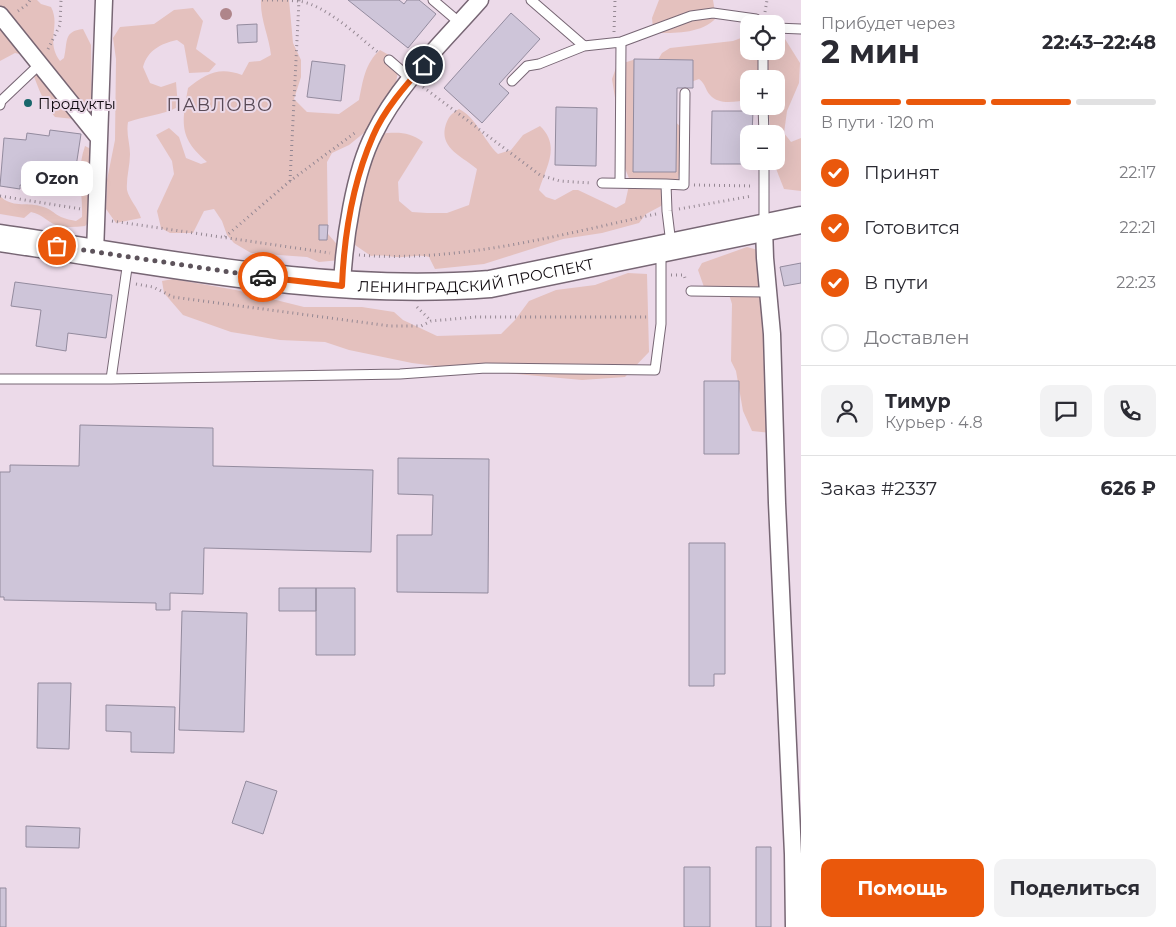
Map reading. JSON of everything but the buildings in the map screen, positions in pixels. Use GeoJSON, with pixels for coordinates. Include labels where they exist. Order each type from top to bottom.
{"type":"FeatureCollection","features":[{"type":"Feature","properties":{"kind":"main road","name":"ЛЕНИНГРАДСКИЙ ПРОСПЕКТ"},"geometry":{"type":"LineString","coordinates":[[0,238],[95,253],[127,270],[342,286],[419,288],[490,284],[801,220]]}},
{"type":"Feature","properties":{"kind":"street"},"geometry":{"type":"LineString","coordinates":[[95,253],[104,0]]}},
{"type":"Feature","properties":{"kind":"street"},"geometry":{"type":"LineString","coordinates":[[342,286],[344,254],[358,184],[373,136],[381,120],[411,78],[480,0]]}},
{"type":"Feature","properties":{"kind":"street"},"geometry":{"type":"LineString","coordinates":[[0,15],[99,138]]}},
{"type":"Feature","properties":{"kind":"street"},"geometry":{"type":"LineString","coordinates":[[764,227],[772,334],[777,503],[793,854],[794,927]]}},
{"type":"Feature","properties":{"kind":"lane"},"geometry":{"type":"LineString","coordinates":[[433,0],[460,23]]}},
{"type":"Feature","properties":{"kind":"lane"},"geometry":{"type":"LineString","coordinates":[[531,0],[584,46]]}},
{"type":"Feature","properties":{"kind":"lane"},"geometry":{"type":"LineString","coordinates":[[512,81],[527,66],[539,64],[584,46],[618,42],[698,15],[731,14],[740,16]]}},
{"type":"Feature","properties":{"kind":"lane"},"geometry":{"type":"LineString","coordinates":[[785,28],[801,29]]}},
{"type":"Feature","properties":{"kind":"lane"},"geometry":{"type":"LineString","coordinates":[[618,42],[620,183]]}},
{"type":"Feature","properties":{"kind":"lane"},"geometry":{"type":"LineString","coordinates":[[389,60],[411,78]]}},
{"type":"Feature","properties":{"kind":"lane"},"geometry":{"type":"LineString","coordinates":[[0,105],[40,64]]}},
{"type":"Feature","properties":{"kind":"lane"},"geometry":{"type":"LineString","coordinates":[[602,183],[684,185],[685,93]]}},
{"type":"Feature","properties":{"kind":"lane"},"geometry":{"type":"LineString","coordinates":[[764,170],[764,227]]}},
{"type":"Feature","properties":{"kind":"lane"},"geometry":{"type":"LineString","coordinates":[[0,378],[400,374],[486,368],[655,370],[661,318],[661,276],[666,248],[666,184]]}},
{"type":"Feature","properties":{"kind":"lane"},"geometry":{"type":"LineString","coordinates":[[111,378],[127,270]]}},
{"type":"Feature","properties":{"kind":"lane"},"geometry":{"type":"LineString","coordinates":[[691,291],[768,292]]}},
{"type":"Feature","properties":{"kind":"path"},"geometry":{"type":"LineString","coordinates":[[40,64],[60,25],[61,0]]}},
{"type":"Feature","properties":{"kind":"path"},"geometry":{"type":"LineString","coordinates":[[262,0],[299,0],[324,11],[389,60]]}},
{"type":"Feature","properties":{"kind":"path"},"geometry":{"type":"LineString","coordinates":[[290,181],[299,0]]}},
{"type":"Feature","properties":{"kind":"path"},"geometry":{"type":"LineString","coordinates":[[615,0],[618,42]]}},
{"type":"Feature","properties":{"kind":"path"},"geometry":{"type":"LineString","coordinates":[[411,78],[540,175],[560,181],[602,183]]}},
{"type":"Feature","properties":{"kind":"path"},"geometry":{"type":"LineString","coordinates":[[224,238],[290,181],[364,126],[381,120]]}},
{"type":"Feature","properties":{"kind":"path"},"geometry":{"type":"LineString","coordinates":[[684,185],[764,190]]}},
{"type":"Feature","properties":{"kind":"path"},"geometry":{"type":"LineString","coordinates":[[0,196],[224,238],[344,254],[428,257],[461,253],[764,190]]}},
{"type":"Feature","properties":{"kind":"path"},"geometry":{"type":"LineString","coordinates":[[127,270],[152,288],[173,297],[390,326],[421,326],[431,321],[476,317],[661,318]]}},
{"type":"Feature","properties":{"kind":"path"},"geometry":{"type":"LineString","coordinates":[[661,276],[684,275],[691,291]]}},
{"type":"Feature","properties":{"kind":"shaded area"},"geometry":{"type":"Polygon","coordinates":[[[0,0],[37,0],[41,4],[51,7],[55,21],[54,47],[60,61],[64,58],[69,35],[72,32],[83,29],[91,45],[92,111],[74,119],[55,117],[41,95],[24,55],[15,53],[0,61],[0,0]]]}},
{"type":"Feature","properties":{"kind":"shaded area"},"geometry":{"type":"Polygon","coordinates":[[[261,0],[289,0],[293,43],[301,60],[301,77],[294,99],[307,112],[339,114],[359,100],[363,79],[368,67],[380,50],[396,59],[398,72],[396,82],[389,91],[385,108],[370,128],[349,145],[332,153],[327,162],[328,234],[341,249],[340,260],[319,262],[307,257],[251,253],[234,243],[227,235],[222,221],[214,209],[204,211],[193,233],[170,233],[161,228],[157,211],[174,174],[172,161],[156,135],[169,128],[179,137],[186,158],[201,164],[207,162],[191,145],[184,129],[184,111],[188,88],[206,75],[219,71],[234,72],[242,75],[249,62],[260,61],[271,55],[262,14],[261,0]]]}},
{"type":"Feature","properties":{"kind":"shaded area"},"geometry":{"type":"Polygon","coordinates":[[[659,0],[713,0],[716,18],[704,27],[697,29],[659,33],[653,28],[652,18],[659,0]]]}},
{"type":"Feature","properties":{"kind":"shaded area"},"geometry":{"type":"Polygon","coordinates":[[[193,8],[203,21],[196,49],[216,64],[209,72],[189,73],[184,45],[177,40],[160,46],[148,56],[143,67],[150,83],[161,87],[176,82],[178,107],[128,122],[127,131],[130,154],[127,190],[141,218],[116,223],[106,209],[107,180],[115,140],[116,59],[113,38],[120,27],[154,24],[174,10],[193,8]]]}},
{"type":"Feature","properties":{"kind":"shaded area"},"geometry":{"type":"Polygon","coordinates":[[[740,38],[740,60],[785,60],[785,39],[800,63],[799,83],[787,111],[785,126],[770,125],[769,115],[785,115],[785,70],[740,70],[740,101],[723,102],[710,95],[699,79],[688,83],[655,65],[662,53],[670,48],[733,41],[740,38]]]}},
{"type":"Feature","properties":{"kind":"shaded area"},"geometry":{"type":"Polygon","coordinates":[[[633,60],[641,61],[673,120],[680,126],[684,143],[678,179],[670,194],[661,206],[646,214],[639,223],[602,233],[563,239],[484,264],[435,269],[429,257],[371,256],[355,245],[353,217],[379,134],[402,133],[418,138],[423,142],[398,182],[399,201],[412,212],[447,213],[469,205],[477,169],[453,151],[445,139],[444,132],[450,117],[459,109],[475,123],[498,154],[511,150],[523,135],[540,126],[550,141],[551,149],[548,165],[539,190],[546,197],[555,200],[573,190],[578,190],[616,208],[625,203],[630,181],[621,158],[621,120],[612,79],[617,65],[633,60]]]}},
{"type":"Feature","properties":{"kind":"shaded area"},"geometry":{"type":"Polygon","coordinates":[[[785,134],[791,142],[801,138],[801,191],[784,189],[777,170],[785,170],[785,134]]]}},
{"type":"Feature","properties":{"kind":"shaded area"},"geometry":{"type":"Polygon","coordinates":[[[85,146],[91,149],[90,221],[85,226],[59,226],[31,212],[24,218],[0,214],[0,196],[9,202],[49,209],[66,219],[76,221],[82,217],[80,173],[85,146]]]}},
{"type":"Feature","properties":{"kind":"shaded area"},"geometry":{"type":"Polygon","coordinates":[[[747,247],[758,250],[771,433],[752,431],[743,411],[736,371],[731,361],[732,304],[728,291],[704,287],[698,270],[702,263],[747,247]]]}},
{"type":"Feature","properties":{"kind":"shaded area"},"geometry":{"type":"Polygon","coordinates":[[[628,273],[647,274],[649,352],[625,377],[582,380],[412,363],[349,350],[325,342],[280,340],[231,332],[183,315],[164,293],[162,281],[173,279],[236,290],[304,307],[362,307],[394,312],[403,320],[437,336],[501,334],[515,320],[529,301],[556,290],[595,285],[628,273]]]}},
{"type":"Feature","properties":{"kind":"way so far"},"geometry":{"type":"LineString","coordinates":[[57,246],[119,257],[263,277]]}},
{"type":"Feature","properties":{"kind":"place","name":"Продукты"},"geometry":{"type":"Point","coordinates":[28,103]}},
{"type":"Feature","properties":{"kind":"place","name":"Ozon"},"geometry":{"type":"Point","coordinates":[57,246]}},
{"type":"Feature","properties":{"kind":"district","name":"ПАВЛОВО"},"geometry":{"type":"Point","coordinates":[220,105]}},
{"type":"Feature","properties":{"kind":"route"},"geometry":{"type":"LineString","coordinates":[[263,277],[342,286],[343,258],[349,222],[364,160],[381,120],[411,78],[424,65]]}}]}
